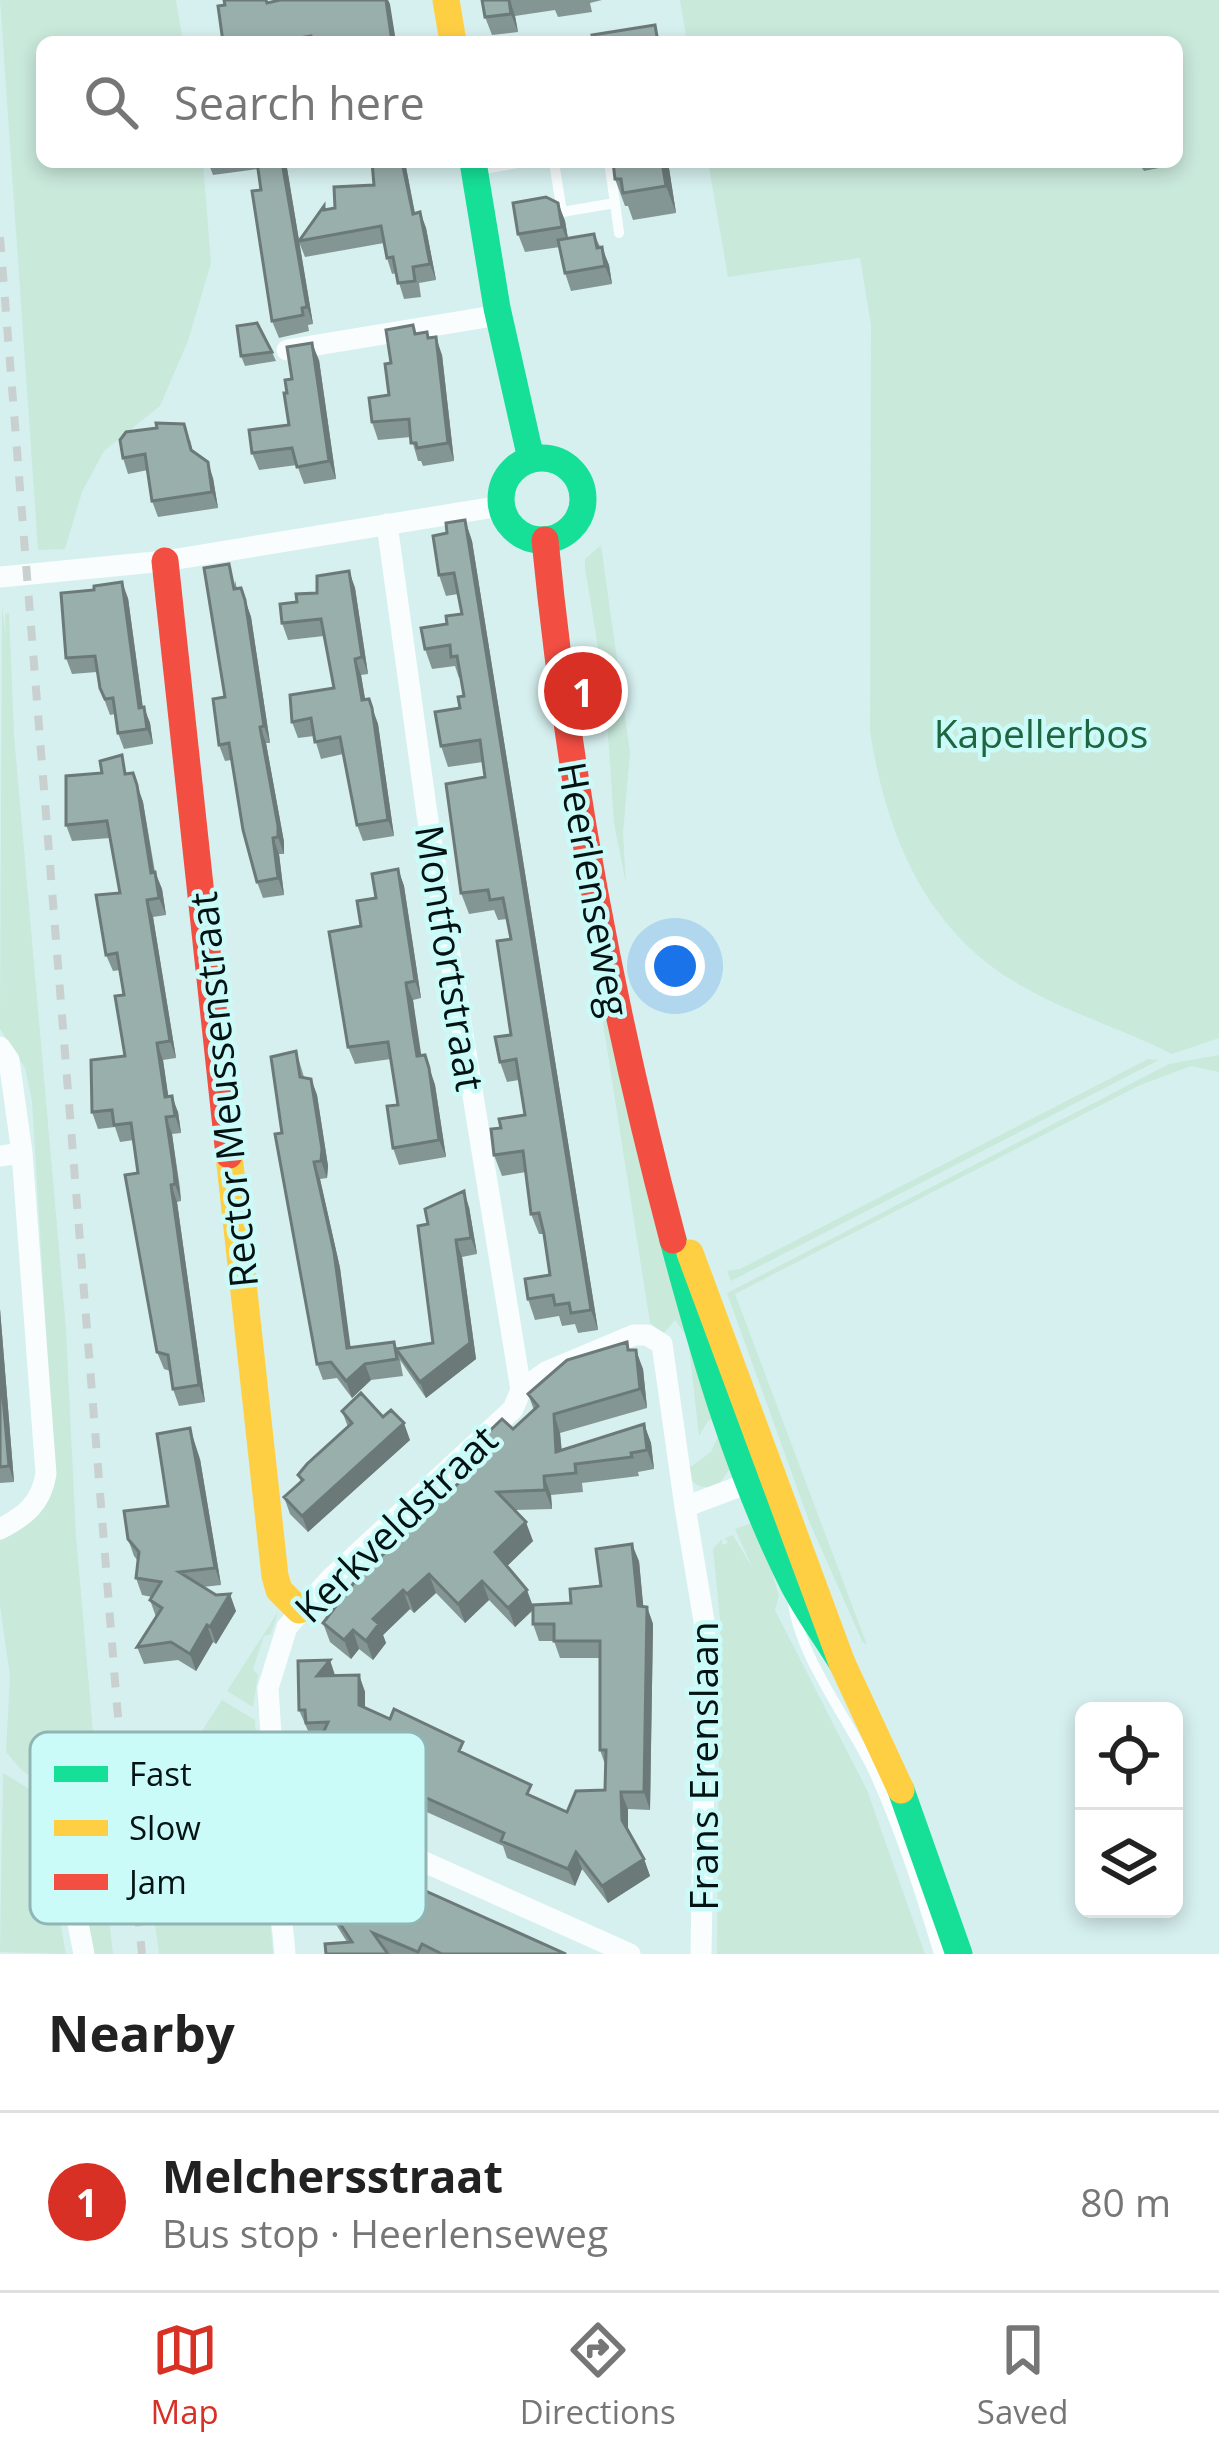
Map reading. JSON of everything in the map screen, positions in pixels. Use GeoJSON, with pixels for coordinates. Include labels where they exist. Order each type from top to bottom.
{"type":"FeatureCollection","features":[{"type":"Feature","properties":{"kind":"main road"},"geometry":{"type":"LineString","coordinates":[[446,0],[452,36]]}},
{"type":"Feature","properties":{"kind":"main road"},"geometry":{"type":"LineString","coordinates":[[473,168],[531,459]]}},
{"type":"Feature","properties":{"kind":"main road"},"geometry":{"type":"LineString","coordinates":[[531,459],[564,464],[582,492],[574,525],[544,540],[517,532],[502,506],[504,483],[531,459]]}},
{"type":"Feature","properties":{"kind":"main road","name":"Heerlenseweg"},"geometry":{"type":"LineString","coordinates":[[544,540],[557,679],[576,793],[622,1037],[653,1163],[762,1478],[791,1581],[842,1663]]}},
{"type":"Feature","properties":{"kind":"main road","name":"Rector Meussenstraat"},"geometry":{"type":"LineString","coordinates":[[165,561],[275,1576],[279,1590],[299,1610]]}},
{"type":"Feature","properties":{"kind":"main road","name":"Heerlenseweg"},"geometry":{"type":"LineString","coordinates":[[762,1478],[901,1790],[959,1954]]}},
{"type":"Feature","properties":{"kind":"street"},"geometry":{"type":"LineString","coordinates":[[287,350],[499,314]]}},
{"type":"Feature","properties":{"kind":"street"},"geometry":{"type":"LineString","coordinates":[[0,577],[165,561],[502,506]]}},
{"type":"Feature","properties":{"kind":"street","name":"Montfortstraat"},"geometry":{"type":"LineString","coordinates":[[387,524],[427,814],[521,1390]]}},
{"type":"Feature","properties":{"kind":"street"},"geometry":{"type":"LineString","coordinates":[[0,1047],[9,1060],[11,1154],[46,1474],[35,1505],[0,1529]]}},
{"type":"Feature","properties":{"kind":"street","name":"Kerkveldstraat"},"geometry":{"type":"LineString","coordinates":[[271,1732],[268,1688],[278,1649],[299,1610],[513,1409],[521,1390],[546,1372],[605,1344],[647,1335]]}},
{"type":"Feature","properties":{"kind":"street","name":"Frans Erenslaan"},"geometry":{"type":"LineString","coordinates":[[647,1335],[662,1344],[665,1353],[705,1638],[701,1954]]}},
{"type":"Feature","properties":{"kind":"street"},"geometry":{"type":"LineString","coordinates":[[685,1507],[762,1478]]}},
{"type":"Feature","properties":{"kind":"street"},"geometry":{"type":"LineString","coordinates":[[426,1863],[630,1954]]}},
{"type":"Feature","properties":{"kind":"street"},"geometry":{"type":"LineString","coordinates":[[78,1924],[84,1954]]}},
{"type":"Feature","properties":{"kind":"street"},"geometry":{"type":"LineString","coordinates":[[283,1924],[285,1954]]}},
{"type":"Feature","properties":{"kind":"lane"},"geometry":{"type":"LineString","coordinates":[[555,168],[562,212],[615,203]]}},
{"type":"Feature","properties":{"kind":"lane"},"geometry":{"type":"LineString","coordinates":[[610,168],[619,233]]}},
{"type":"Feature","properties":{"kind":"lane","name":"Heerlenseweg"},"geometry":{"type":"LineString","coordinates":[[791,1581],[795,1619],[872,1768],[914,1873],[939,1954]]}},
{"type":"Feature","properties":{"kind":"green space"},"geometry":{"type":"Polygon","coordinates":[[[0,0],[176,0],[182,36],[36,36],[36,168],[203,168],[211,263],[188,341],[160,406],[104,451],[82,492],[65,549],[38,550],[0,0]]]}},
{"type":"Feature","properties":{"kind":"green space","name":"Kapellerbos"},"geometry":{"type":"Polygon","coordinates":[[[680,0],[1219,0],[1219,1038],[1172,1054],[1038,995],[987,963],[959,937],[916,877],[887,808],[870,732],[871,325],[860,258],[728,277],[709,168],[1183,168],[1183,36],[686,36],[680,0]]]}},
{"type":"Feature","properties":{"kind":"green space"},"geometry":{"type":"Polygon","coordinates":[[[601,545],[630,752],[623,833],[626,884],[614,823],[605,692],[613,689],[610,672],[602,672],[585,568],[585,559],[601,545]]]}},
{"type":"Feature","properties":{"kind":"green space"},"geometry":{"type":"Polygon","coordinates":[[[2,605],[6,640],[5,614],[9,613],[14,735],[66,1329],[76,1536],[93,1732],[30,1732],[30,1774],[6,1752],[10,1676],[0,1606],[0,1540],[42,1509],[55,1480],[32,1101],[25,1068],[0,1029],[2,605]]]}},
{"type":"Feature","properties":{"kind":"green space"},"geometry":{"type":"Polygon","coordinates":[[[591,946],[719,1417],[708,1421],[699,1436],[688,1338],[675,1320],[664,1333],[650,1323],[591,946]]]}},
{"type":"Feature","properties":{"kind":"green space"},"geometry":{"type":"Polygon","coordinates":[[[1219,1055],[1219,1072],[1191,1066],[1138,1086],[735,1294],[867,1645],[809,1521],[727,1293],[1169,1064],[1219,1055]]]}},
{"type":"Feature","properties":{"kind":"green space"},"geometry":{"type":"Polygon","coordinates":[[[1148,1059],[1159,1060],[731,1281],[727,1271],[740,1269],[1148,1059]]]}},
{"type":"Feature","properties":{"kind":"green space"},"geometry":{"type":"Polygon","coordinates":[[[719,1434],[732,1466],[719,1484],[699,1486],[686,1470],[711,1452],[719,1434]]]}},
{"type":"Feature","properties":{"kind":"green space"},"geometry":{"type":"Polygon","coordinates":[[[757,1521],[779,1596],[775,1610],[867,1790],[925,1954],[717,1954],[720,1620],[713,1549],[722,1539],[722,1545],[728,1543],[725,1538],[733,1535],[753,1569],[735,1529],[757,1521]]]}},
{"type":"Feature","properties":{"kind":"green space"},"geometry":{"type":"Polygon","coordinates":[[[278,1612],[253,1669],[258,1675],[253,1707],[227,1691],[278,1612]]]}},
{"type":"Feature","properties":{"kind":"green space"},"geometry":{"type":"Polygon","coordinates":[[[222,1700],[255,1720],[256,1732],[201,1732],[222,1700]]]}},
{"type":"Feature","properties":{"kind":"green space"},"geometry":{"type":"Polygon","coordinates":[[[3,1773],[30,1789],[30,1924],[61,1924],[66,1954],[0,1952],[3,1773]]]}},
{"type":"Feature","properties":{"kind":"green space"},"geometry":{"type":"Polygon","coordinates":[[[89,1924],[110,1924],[113,1954],[93,1954],[89,1924]]]}},
{"type":"Feature","properties":{"kind":"green space"},"geometry":{"type":"Polygon","coordinates":[[[155,1924],[271,1924],[273,1954],[159,1954],[155,1924]]]}},
{"type":"Feature","properties":{"kind":"building"},"geometry":{"type":"Polygon","coordinates":[[[224,0],[386,0],[391,36],[222,36],[218,6],[225,5],[224,0]]]}},
{"type":"Feature","properties":{"kind":"building"},"geometry":{"type":"Polygon","coordinates":[[[482,0],[509,0],[511,14],[485,17],[482,0]]]}},
{"type":"Feature","properties":{"kind":"building"},"geometry":{"type":"Polygon","coordinates":[[[655,25],[657,36],[592,36],[655,25]]]}},
{"type":"Feature","properties":{"kind":"building"},"geometry":{"type":"Polygon","coordinates":[[[258,168],[283,168],[307,307],[302,308],[303,315],[272,321],[252,191],[261,190],[258,168]]]}},
{"type":"Feature","properties":{"kind":"building"},"geometry":{"type":"Polygon","coordinates":[[[373,168],[403,168],[413,214],[420,212],[430,264],[413,267],[415,281],[398,283],[381,226],[299,241],[324,206],[324,210],[335,208],[334,187],[374,185],[373,168]]]}},
{"type":"Feature","properties":{"kind":"building"},"geometry":{"type":"Polygon","coordinates":[[[614,168],[663,168],[666,186],[623,193],[621,179],[615,179],[614,168]]]}},
{"type":"Feature","properties":{"kind":"building"},"geometry":{"type":"Polygon","coordinates":[[[546,197],[558,203],[562,227],[518,234],[513,203],[546,197]]]}},
{"type":"Feature","properties":{"kind":"building"},"geometry":{"type":"Polygon","coordinates":[[[594,234],[605,266],[565,273],[558,240],[594,234]]]}},
{"type":"Feature","properties":{"kind":"building"},"geometry":{"type":"Polygon","coordinates":[[[257,323],[272,352],[241,356],[237,326],[257,323]]]}},
{"type":"Feature","properties":{"kind":"building"},"geometry":{"type":"Polygon","coordinates":[[[413,325],[415,334],[427,332],[428,338],[436,337],[448,443],[417,448],[411,443],[409,419],[372,422],[369,398],[389,395],[386,330],[413,325]]]}},
{"type":"Feature","properties":{"kind":"building"},"geometry":{"type":"Polygon","coordinates":[[[312,343],[329,461],[297,467],[292,448],[252,453],[249,430],[289,425],[284,393],[285,380],[292,379],[287,347],[312,343]]]}},
{"type":"Feature","properties":{"kind":"building"},"geometry":{"type":"Polygon","coordinates":[[[156,423],[184,424],[191,450],[208,462],[212,492],[152,501],[145,454],[123,458],[120,440],[126,432],[157,428],[156,423]]]}},
{"type":"Feature","properties":{"kind":"building"},"geometry":{"type":"Polygon","coordinates":[[[465,520],[591,1310],[571,1313],[569,1303],[555,1305],[553,1295],[528,1299],[525,1279],[550,1275],[544,1234],[539,1213],[531,1214],[523,1151],[494,1155],[491,1129],[501,1128],[499,1119],[525,1115],[516,1059],[500,1062],[495,1037],[511,1035],[497,941],[511,939],[503,898],[490,900],[488,890],[461,893],[446,784],[485,777],[480,740],[441,746],[435,712],[460,708],[458,697],[464,696],[457,656],[451,657],[450,645],[425,649],[421,628],[447,624],[446,616],[462,614],[454,573],[439,575],[433,536],[447,533],[446,523],[465,520]]]}},
{"type":"Feature","properties":{"kind":"building"},"geometry":{"type":"Polygon","coordinates":[[[229,564],[234,589],[241,588],[245,600],[278,826],[278,837],[273,838],[278,878],[257,882],[229,743],[219,745],[213,699],[225,697],[204,568],[229,564]]]}},
{"type":"Feature","properties":{"kind":"building"},"geometry":{"type":"Polygon","coordinates":[[[349,571],[362,657],[355,659],[362,700],[369,699],[372,708],[388,820],[357,825],[340,737],[315,742],[311,718],[292,722],[290,695],[334,688],[321,619],[282,623],[280,604],[297,602],[296,594],[317,593],[317,576],[349,571]]]}},
{"type":"Feature","properties":{"kind":"building"},"geometry":{"type":"Polygon","coordinates":[[[122,582],[139,708],[144,707],[147,729],[118,733],[113,698],[105,699],[100,688],[95,656],[66,658],[61,593],[122,582]]]}},
{"type":"Feature","properties":{"kind":"building"},"geometry":{"type":"Polygon","coordinates":[[[122,755],[125,774],[133,773],[137,785],[159,898],[147,900],[170,1041],[157,1043],[165,1097],[172,1096],[175,1116],[166,1117],[175,1184],[171,1185],[199,1385],[173,1389],[168,1355],[157,1352],[125,1175],[138,1173],[131,1123],[114,1125],[112,1110],[92,1112],[91,1060],[125,1056],[115,996],[124,995],[117,953],[106,955],[96,895],[120,893],[107,821],[66,825],[66,776],[102,773],[100,761],[122,755]]]}},
{"type":"Feature","properties":{"kind":"building"},"geometry":{"type":"Polygon","coordinates":[[[398,869],[415,981],[406,983],[413,1032],[417,1056],[425,1055],[429,1068],[439,1140],[393,1148],[387,1106],[398,1105],[388,1042],[348,1047],[329,932],[361,926],[357,901],[376,898],[372,874],[398,869]]]}},
{"type":"Feature","properties":{"kind":"building"},"geometry":{"type":"Polygon","coordinates":[[[296,1051],[300,1077],[311,1079],[322,1149],[321,1161],[314,1162],[334,1252],[347,1348],[394,1342],[397,1359],[365,1364],[346,1381],[331,1362],[317,1364],[275,1134],[282,1133],[271,1057],[296,1051]]]}},
{"type":"Feature","properties":{"kind":"building"},"geometry":{"type":"Polygon","coordinates":[[[464,1191],[471,1238],[456,1240],[470,1343],[420,1382],[396,1349],[433,1343],[418,1226],[428,1224],[425,1209],[464,1191]]]}},
{"type":"Feature","properties":{"kind":"building"},"geometry":{"type":"Polygon","coordinates":[[[627,1342],[628,1350],[636,1350],[640,1389],[554,1414],[556,1452],[644,1424],[647,1450],[631,1453],[632,1457],[575,1464],[576,1473],[544,1476],[545,1490],[497,1492],[526,1522],[495,1552],[527,1590],[508,1608],[482,1581],[458,1604],[429,1574],[407,1594],[403,1590],[373,1619],[379,1624],[366,1641],[353,1630],[344,1640],[323,1623],[356,1580],[464,1478],[453,1466],[502,1419],[513,1429],[538,1406],[528,1394],[567,1360],[627,1342]]]}},
{"type":"Feature","properties":{"kind":"building"},"geometry":{"type":"Polygon","coordinates":[[[0,1363],[9,1466],[0,1467],[0,1363]]]}},
{"type":"Feature","properties":{"kind":"building"},"geometry":{"type":"Polygon","coordinates":[[[361,1393],[383,1417],[391,1410],[404,1423],[302,1516],[284,1497],[303,1480],[298,1475],[307,1464],[352,1423],[342,1411],[361,1393]]]}},
{"type":"Feature","properties":{"kind":"building"},"geometry":{"type":"Polygon","coordinates":[[[190,1428],[215,1568],[179,1572],[216,1595],[230,1594],[190,1654],[171,1642],[137,1647],[162,1608],[150,1600],[161,1582],[136,1578],[139,1552],[128,1539],[124,1511],[168,1506],[157,1434],[190,1428]]]}},
{"type":"Feature","properties":{"kind":"building"},"geometry":{"type":"Polygon","coordinates":[[[632,1544],[638,1606],[647,1607],[644,1792],[621,1792],[622,1820],[644,1859],[602,1886],[576,1852],[568,1869],[501,1841],[504,1833],[426,1798],[426,1732],[324,1732],[328,1722],[306,1723],[305,1710],[299,1710],[298,1661],[330,1660],[317,1676],[359,1675],[359,1705],[390,1719],[394,1709],[463,1742],[459,1751],[531,1785],[527,1794],[567,1812],[576,1791],[605,1790],[606,1750],[600,1750],[600,1641],[554,1641],[554,1624],[533,1624],[533,1605],[571,1603],[570,1589],[601,1586],[596,1549],[632,1544]]]}},
{"type":"Feature","properties":{"kind":"building"},"geometry":{"type":"Polygon","coordinates":[[[426,1891],[566,1954],[442,1954],[422,1944],[418,1952],[373,1933],[388,1954],[326,1954],[325,1944],[352,1942],[340,1924],[426,1924],[426,1891]]]}},
{"type":"Feature","properties":{"kind":"railway"},"geometry":{"type":"LineString","coordinates":[[0,237],[120,1732]]}},
{"type":"Feature","properties":{"kind":"railway"},"geometry":{"type":"LineString","coordinates":[[139,1924],[142,1954]]}},
{"type":"Feature","properties":{"kind":"traffic: fast"},"geometry":{"type":"LineString","coordinates":[[474,168],[497,308],[531,459]]}},
{"type":"Feature","properties":{"kind":"traffic: fast"},"geometry":{"type":"LineString","coordinates":[[542,458],[571,470],[583,499],[571,528],[542,540],[513,528],[501,499],[513,470],[542,458]]}},
{"type":"Feature","properties":{"kind":"traffic: fast"},"geometry":{"type":"LineString","coordinates":[[673,1240],[710,1371],[756,1501],[793,1584],[842,1663]]}},
{"type":"Feature","properties":{"kind":"traffic: fast"},"geometry":{"type":"LineString","coordinates":[[901,1790],[959,1954]]}},
{"type":"Feature","properties":{"kind":"traffic: slow"},"geometry":{"type":"LineString","coordinates":[[446,0],[452,36]]}},
{"type":"Feature","properties":{"kind":"traffic: slow"},"geometry":{"type":"LineString","coordinates":[[229,1155],[275,1576],[279,1590],[299,1610]]}},
{"type":"Feature","properties":{"kind":"traffic: slow"},"geometry":{"type":"LineString","coordinates":[[690,1253],[842,1663],[901,1790]]}},
{"type":"Feature","properties":{"kind":"traffic: jam"},"geometry":{"type":"LineString","coordinates":[[545,540],[566,717],[595,893],[630,1067],[673,1240]]}},
{"type":"Feature","properties":{"kind":"traffic: jam"},"geometry":{"type":"LineString","coordinates":[[165,561],[229,1155]]}},
{"type":"Feature","properties":{"kind":"place","name":"Melchersstraat"},"geometry":{"type":"Point","coordinates":[583,691]}}]}
